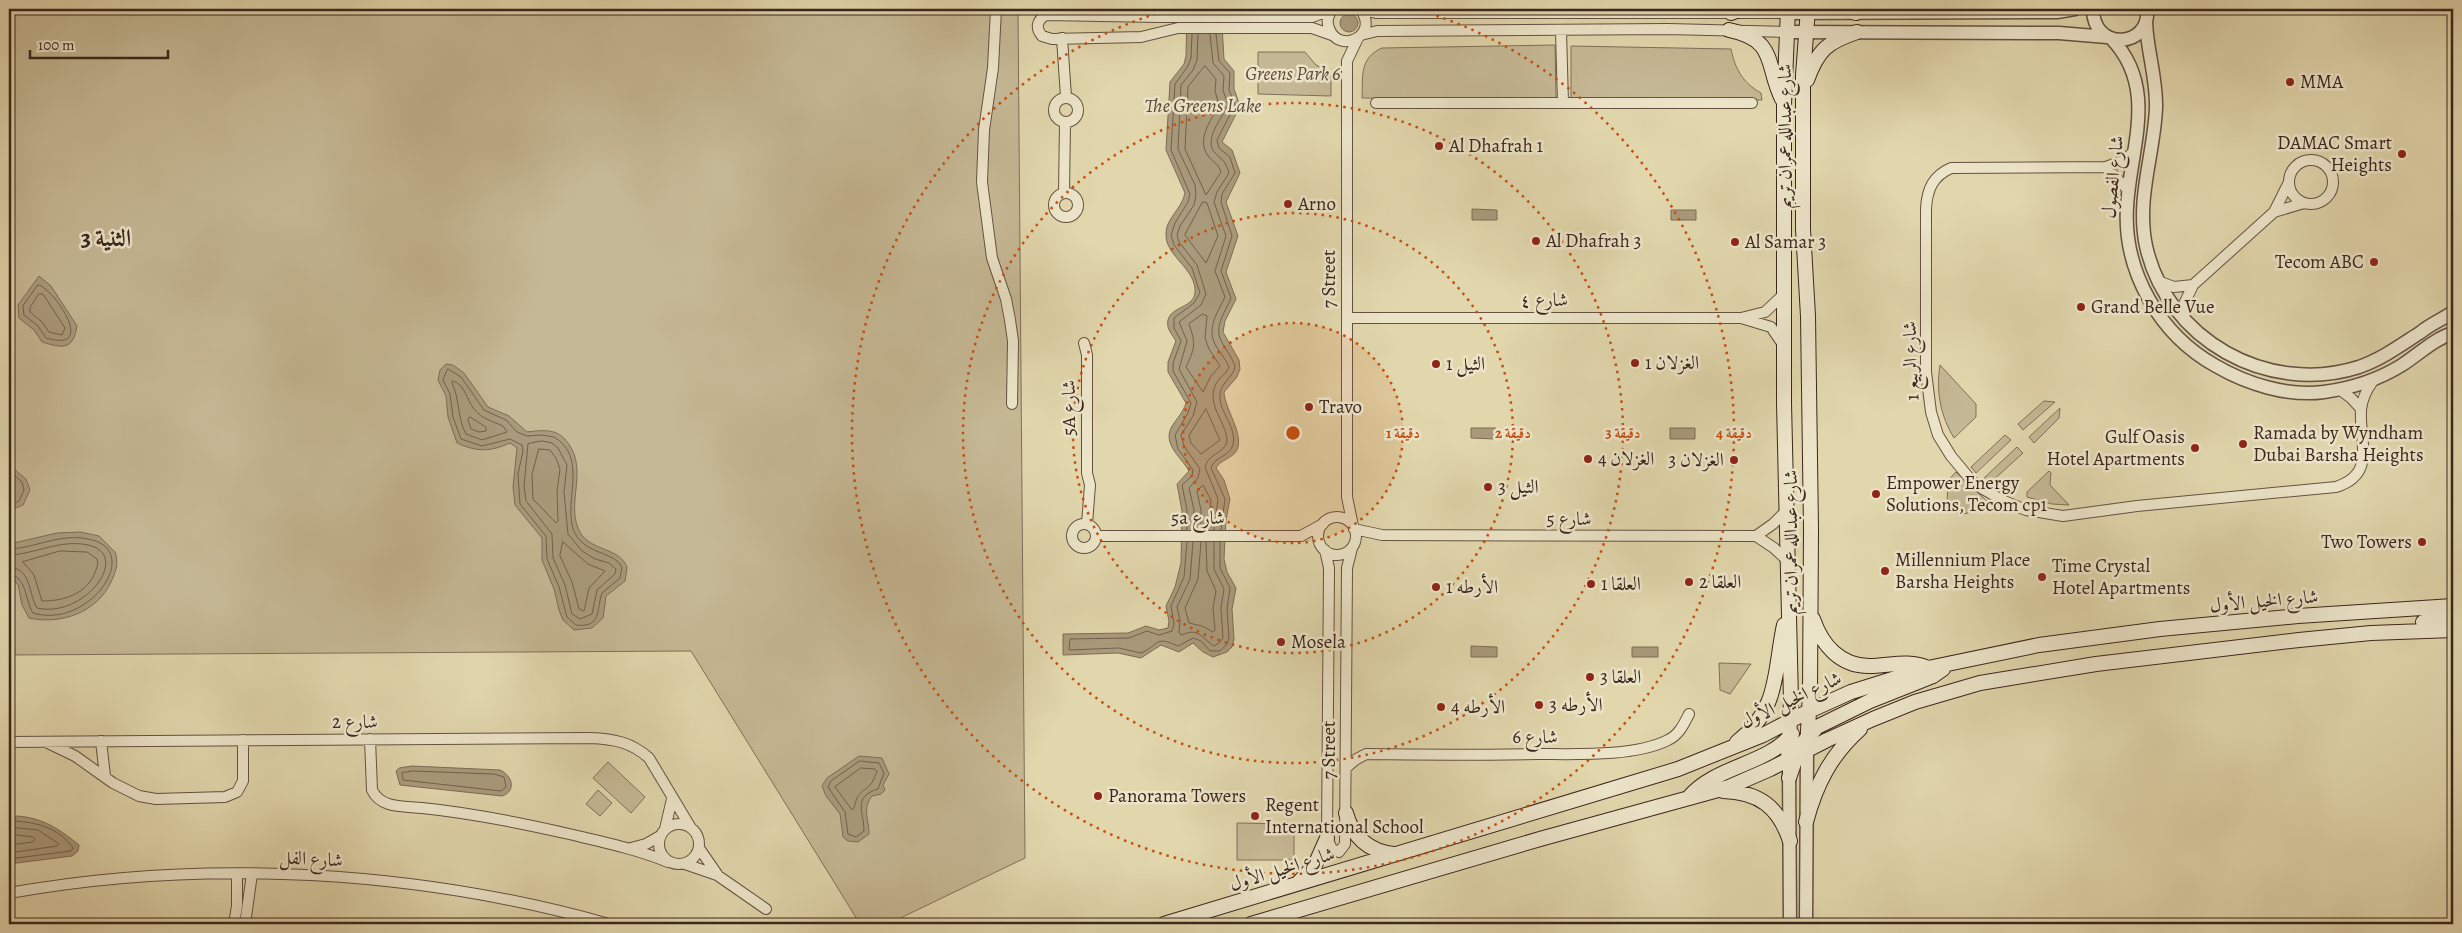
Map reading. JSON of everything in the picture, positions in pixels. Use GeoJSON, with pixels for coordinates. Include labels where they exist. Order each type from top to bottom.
{"type":"FeatureCollection","features":[{"type":"Feature","properties":{"kind":"main road","name":"شارع عبدالله عمران تريم"},"geometry":{"type":"LineString","coordinates":[[1787,11],[1784,105],[1784,346],[1790,607],[1791,721],[1789,737],[1797,756]]}},
{"type":"Feature","properties":{"kind":"main road","name":"شارع عبدالله عمران تريم"},"geometry":{"type":"LineString","coordinates":[[1807,736],[1806,712],[1810,692],[1811,611],[1808,316],[1803,229],[1803,90],[1808,11]]}},
{"type":"Feature","properties":{"kind":"main road"},"geometry":{"type":"LineString","coordinates":[[1729,30],[1748,36],[1764,48],[1772,64],[1777,89],[1784,105]]}},
{"type":"Feature","properties":{"kind":"main road"},"geometry":{"type":"LineString","coordinates":[[1803,90],[1819,53],[1833,41],[1857,32]]}},
{"type":"Feature","properties":{"kind":"main road","name":"شارع الخيل الأول"},"geometry":{"type":"LineString","coordinates":[[1164,924],[1678,769],[1763,735],[1806,712],[1875,684],[1928,668],[2039,645],[2160,629],[2298,616],[2453,606]]}},
{"type":"Feature","properties":{"kind":"main road"},"geometry":{"type":"LineString","coordinates":[[1728,749],[1751,729],[1768,703],[1778,673],[1782,632],[1790,607]]}},
{"type":"Feature","properties":{"kind":"main road"},"geometry":{"type":"LineString","coordinates":[[1811,611],[1824,643],[1844,660],[1868,666],[1909,662],[1928,668]]}},
{"type":"Feature","properties":{"kind":"main road"},"geometry":{"type":"LineString","coordinates":[[2371,633],[2405,623],[2453,620]]}},
{"type":"Feature","properties":{"kind":"main road"},"geometry":{"type":"LineString","coordinates":[[1251,924],[1742,782],[1873,719],[1947,692],[2013,677],[2096,664],[2371,633],[2453,630]]}},
{"type":"Feature","properties":{"kind":"main road"},"geometry":{"type":"LineString","coordinates":[[1789,778],[1807,736],[1827,720],[1932,676],[1949,663]]}},
{"type":"Feature","properties":{"kind":"main road"},"geometry":{"type":"LineString","coordinates":[[1689,797],[1701,785],[1715,776],[1779,746],[1789,737],[1806,712]]}},
{"type":"Feature","properties":{"kind":"main road"},"geometry":{"type":"LineString","coordinates":[[1806,822],[1814,792],[1828,766],[1848,740],[1873,719]]}},
{"type":"Feature","properties":{"kind":"main road"},"geometry":{"type":"LineString","coordinates":[[1761,756],[1776,742],[1772,736],[1763,735]]}},
{"type":"Feature","properties":{"kind":"main road"},"geometry":{"type":"LineString","coordinates":[[1717,790],[1741,793],[1764,802],[1781,818],[1790,841]]}},
{"type":"Feature","properties":{"kind":"main road"},"geometry":{"type":"LineString","coordinates":[[1346,813],[1352,829],[1362,841],[1383,852],[1399,854]]}},
{"type":"Feature","properties":{"kind":"main road"},"geometry":{"type":"LineString","coordinates":[[1294,885],[1315,865],[1327,838]]}},
{"type":"Feature","properties":{"kind":"street"},"geometry":{"type":"LineString","coordinates":[[996,9],[993,68],[984,130],[982,182],[992,258],[1006,299],[1013,341],[1012,404]]}},
{"type":"Feature","properties":{"kind":"street"},"geometry":{"type":"LineString","coordinates":[[1333,9],[1312,17],[1177,17],[1141,16],[1111,12],[1051,14],[1041,17],[1037,27],[1042,36],[1064,38],[1140,37],[1178,28],[1312,28],[1344,41],[1377,31],[1729,30],[2067,33],[2118,40],[2132,38],[2143,28],[2147,15]]}},
{"type":"Feature","properties":{"kind":"street"},"geometry":{"type":"LineString","coordinates":[[1333,9],[1328,22],[1347,61]]}},
{"type":"Feature","properties":{"kind":"street"},"geometry":{"type":"LineString","coordinates":[[1347,61],[1366,25],[1360,9]]}},
{"type":"Feature","properties":{"kind":"street"},"geometry":{"type":"LineString","coordinates":[[1360,9],[1376,13],[1561,11],[2057,12],[2076,9]]}},
{"type":"Feature","properties":{"kind":"street","name":"شارع الفصول"},"geometry":{"type":"LineString","coordinates":[[2093,9],[2096,25],[2127,57],[2136,80],[2138,105],[2135,150],[2128,190],[2126,224],[2132,258],[2149,300],[2173,333],[2207,362],[2251,382],[2298,392],[2322,393],[2373,381],[2404,364],[2432,343],[2453,334]]}},
{"type":"Feature","properties":{"kind":"street","name":"شارع الفصول"},"geometry":{"type":"LineString","coordinates":[[2147,15],[2156,105],[2153,147],[2144,192],[2143,220],[2146,247],[2158,281],[2184,321],[2214,346],[2255,366],[2276,372],[2322,375],[2341,372],[2379,359],[2453,312]]}},
{"type":"Feature","properties":{"kind":"street"},"geometry":{"type":"LineString","coordinates":[[1140,37],[1147,27],[1141,16]]}},
{"type":"Feature","properties":{"kind":"street"},"geometry":{"type":"LineString","coordinates":[[1561,31],[1563,103]]}},
{"type":"Feature","properties":{"kind":"street"},"geometry":{"type":"LineString","coordinates":[[1064,38],[1066,97]]}},
{"type":"Feature","properties":{"kind":"street","name":"7 Street"},"geometry":{"type":"LineString","coordinates":[[1347,61],[1346,497],[1353,527]]}},
{"type":"Feature","properties":{"kind":"street"},"geometry":{"type":"LineString","coordinates":[[1066,97],[1076,103],[1078,110],[1073,120],[1065,122],[1058,119],[1053,109],[1056,102],[1066,97]]}},
{"type":"Feature","properties":{"kind":"street"},"geometry":{"type":"LineString","coordinates":[[1376,103],[1752,103]]}},
{"type":"Feature","properties":{"kind":"street"},"geometry":{"type":"LineString","coordinates":[[1064,193],[1065,122]]}},
{"type":"Feature","properties":{"kind":"street","name":"شارع الربيع 1"},"geometry":{"type":"LineString","coordinates":[[2135,150],[2125,160],[2106,167],[1960,166],[1943,172],[1931,185],[1926,208],[1928,399],[1938,435],[1951,456],[1971,480],[2004,502],[2040,514],[2063,516],[2336,487],[2352,480],[2362,466],[2364,453],[2361,410],[2365,394],[2373,381]]}},
{"type":"Feature","properties":{"kind":"street"},"geometry":{"type":"LineString","coordinates":[[2184,321],[2185,302],[2193,285],[2274,212],[2293,170],[2303,161],[2320,161],[2330,169],[2334,179],[2330,194],[2317,204],[2304,203],[2274,212]]}},
{"type":"Feature","properties":{"kind":"street"},"geometry":{"type":"LineString","coordinates":[[2106,167],[2128,190]]}},
{"type":"Feature","properties":{"kind":"street"},"geometry":{"type":"LineString","coordinates":[[2289,182],[2293,195],[2304,203]]}},
{"type":"Feature","properties":{"kind":"street"},"geometry":{"type":"LineString","coordinates":[[2158,281],[2174,287],[2193,285]]}},
{"type":"Feature","properties":{"kind":"street","name":"شارع ٤"},"geometry":{"type":"LineString","coordinates":[[1347,318],[1741,318],[1765,312],[1784,294]]}},
{"type":"Feature","properties":{"kind":"street","name":"شارع ٤"},"geometry":{"type":"LineString","coordinates":[[1741,318],[1770,327],[1784,346]]}},
{"type":"Feature","properties":{"kind":"street","name":"5A شارع"},"geometry":{"type":"LineString","coordinates":[[1084,343],[1087,347],[1087,473],[1090,485],[1087,498],[1087,524]]}},
{"type":"Feature","properties":{"kind":"street"},"geometry":{"type":"LineString","coordinates":[[2340,389],[2352,398],[2361,410]]}},
{"type":"Feature","properties":{"kind":"street"},"geometry":{"type":"LineString","coordinates":[[1325,522],[1332,518],[1344,519],[1353,527],[1356,537],[1353,547],[1342,554],[1330,554],[1324,549],[1318,538],[1325,522],[1339,510],[1346,497]]}},
{"type":"Feature","properties":{"kind":"street"},"geometry":{"type":"LineString","coordinates":[[1788,509],[1773,524],[1756,536],[1774,548],[1789,563]]}},
{"type":"Feature","properties":{"kind":"street","name":"5a شارع"},"geometry":{"type":"LineString","coordinates":[[1301,536],[1325,522]]}},
{"type":"Feature","properties":{"kind":"street"},"geometry":{"type":"LineString","coordinates":[[1087,524],[1093,528],[1096,536],[1093,543],[1086,548],[1074,543],[1072,531],[1078,525],[1087,524]]}},
{"type":"Feature","properties":{"kind":"street","name":"شارع 5"},"geometry":{"type":"LineString","coordinates":[[1353,527],[1382,535],[1756,536]]}},
{"type":"Feature","properties":{"kind":"street","name":"شارع 5"},"geometry":{"type":"LineString","coordinates":[[1353,547],[1382,535]]}},
{"type":"Feature","properties":{"kind":"street","name":"5a شارع"},"geometry":{"type":"LineString","coordinates":[[1096,536],[1301,536],[1324,549]]}},
{"type":"Feature","properties":{"kind":"street","name":"7 Street"},"geometry":{"type":"LineString","coordinates":[[1324,549],[1329,568],[1327,838],[1329,846],[1338,852],[1344,848],[1346,813],[1347,568],[1353,547]]}},
{"type":"Feature","properties":{"kind":"street","name":"شارع 6"},"geometry":{"type":"LineString","coordinates":[[1366,754],[1581,755],[1612,753],[1667,741],[1677,734],[1689,714]]}},
{"type":"Feature","properties":{"kind":"street","name":"شارع 2"},"geometry":{"type":"LineString","coordinates":[[9,742],[590,738],[618,740],[630,744],[649,758],[699,841],[699,848],[717,874]]}},
{"type":"Feature","properties":{"kind":"street","name":"شارع 2"},"geometry":{"type":"LineString","coordinates":[[370,739],[372,790],[380,801],[386,804],[454,812],[515,823],[630,849],[668,862],[685,864],[717,874],[766,909]]}},
{"type":"Feature","properties":{"kind":"street"},"geometry":{"type":"LineString","coordinates":[[42,741],[75,756],[132,793],[148,798],[232,795],[237,792],[243,781],[244,740]]}},
{"type":"Feature","properties":{"kind":"street"},"geometry":{"type":"LineString","coordinates":[[1346,740],[1366,754],[1346,768]]}},
{"type":"Feature","properties":{"kind":"street"},"geometry":{"type":"LineString","coordinates":[[100,741],[104,776]]}},
{"type":"Feature","properties":{"kind":"street","name":"شارع عبدالله عمران تريم"},"geometry":{"type":"LineString","coordinates":[[1797,756],[1806,822],[1806,924]]}},
{"type":"Feature","properties":{"kind":"street"},"geometry":{"type":"LineString","coordinates":[[1789,778],[1790,924]]}},
{"type":"Feature","properties":{"kind":"street"},"geometry":{"type":"LineString","coordinates":[[668,862],[660,850],[672,798]]}},
{"type":"Feature","properties":{"kind":"street"},"geometry":{"type":"LineString","coordinates":[[630,849],[646,844],[678,824],[691,828]]}},
{"type":"Feature","properties":{"kind":"street"},"geometry":{"type":"LineString","coordinates":[[685,864],[692,860],[699,848]]}},
{"type":"Feature","properties":{"kind":"street"},"geometry":{"type":"LineString","coordinates":[[234,924],[237,906],[237,874]]}},
{"type":"Feature","properties":{"kind":"street","name":"شارع الفل"},"geometry":{"type":"LineString","coordinates":[[9,893],[120,880],[237,874],[362,879],[419,885],[513,901],[609,924]]}},
{"type":"Feature","properties":{"kind":"street"},"geometry":{"type":"LineString","coordinates":[[245,924],[252,874]]}},
{"type":"Feature","properties":{"kind":"green space"},"geometry":{"type":"Polygon","coordinates":[[[9,9],[1018,9],[1025,858],[888,924],[860,924],[691,651],[9,655],[9,9]]]}},
{"type":"Feature","properties":{"kind":"green space"},"geometry":{"type":"Polygon","coordinates":[[[1555,45],[1556,99],[1362,98],[1363,76],[1366,63],[1369,57],[1382,48],[1555,45]]]}},
{"type":"Feature","properties":{"kind":"green space"},"geometry":{"type":"Polygon","coordinates":[[[1571,46],[1731,49],[1741,75],[1749,85],[1761,93],[1762,100],[1571,99],[1571,46]]]}},
{"type":"Feature","properties":{"kind":"green space","name":"Greens Park 6"},"geometry":{"type":"Polygon","coordinates":[[[1258,52],[1305,52],[1316,65],[1331,72],[1331,96],[1258,94],[1258,52]]]}},
{"type":"Feature","properties":{"kind":"green space"},"geometry":{"type":"Polygon","coordinates":[[[1940,365],[1976,404],[1976,417],[1954,438],[1945,421],[1940,403],[1940,365]]]}},
{"type":"Feature","properties":{"kind":"green space"},"geometry":{"type":"Polygon","coordinates":[[[2044,401],[2055,402],[2023,430],[2018,424],[2044,401]]]}},
{"type":"Feature","properties":{"kind":"green space"},"geometry":{"type":"Polygon","coordinates":[[[2060,408],[2059,418],[2034,443],[2029,437],[2060,408]]]}},
{"type":"Feature","properties":{"kind":"green space"},"geometry":{"type":"Polygon","coordinates":[[[2005,435],[2011,440],[1976,473],[1971,467],[2005,435]]]}},
{"type":"Feature","properties":{"kind":"green space"},"geometry":{"type":"Polygon","coordinates":[[[2017,447],[2023,453],[1988,485],[1983,479],[2017,447]]]}},
{"type":"Feature","properties":{"kind":"green space"},"geometry":{"type":"Polygon","coordinates":[[[2049,471],[2051,473],[2050,485],[2069,505],[2052,504],[2027,497],[2027,492],[2049,471]]]}},
{"type":"Feature","properties":{"kind":"green space"},"geometry":{"type":"Polygon","coordinates":[[[1956,472],[1990,504],[1985,509],[1959,515],[1947,504],[1948,480],[1956,472]]]}},
{"type":"Feature","properties":{"kind":"green space"},"geometry":{"type":"Polygon","coordinates":[[[1719,663],[1751,664],[1730,694],[1720,690],[1719,663]]]}},
{"type":"Feature","properties":{"kind":"green space"},"geometry":{"type":"Polygon","coordinates":[[[608,762],[645,797],[631,813],[593,778],[608,762]]]}},
{"type":"Feature","properties":{"kind":"green space"},"geometry":{"type":"Polygon","coordinates":[[[598,790],[612,803],[600,816],[586,804],[598,790]]]}},
{"type":"Feature","properties":{"kind":"green space"},"geometry":{"type":"Polygon","coordinates":[[[1237,823],[1294,824],[1294,860],[1237,860],[1237,823]]]}},
{"type":"Feature","properties":{"kind":"water","name":"The Greens Lake"},"geometry":{"type":"Polygon","coordinates":[[[1187,9],[1221,9],[1224,59],[1234,71],[1234,89],[1240,106],[1222,142],[1232,150],[1240,173],[1226,202],[1238,236],[1226,272],[1236,299],[1225,321],[1223,332],[1239,360],[1240,369],[1237,377],[1224,392],[1238,436],[1238,443],[1235,453],[1216,468],[1224,480],[1230,499],[1226,520],[1224,559],[1227,572],[1236,588],[1232,609],[1234,639],[1232,647],[1227,652],[1213,657],[1203,652],[1193,643],[1179,652],[1161,645],[1141,658],[1118,653],[1063,655],[1063,634],[1128,633],[1146,626],[1159,630],[1168,628],[1169,621],[1166,606],[1175,587],[1181,563],[1182,511],[1177,484],[1189,471],[1171,446],[1169,434],[1186,403],[1168,372],[1168,362],[1176,341],[1168,327],[1168,320],[1174,311],[1189,303],[1195,293],[1191,277],[1167,243],[1166,229],[1181,204],[1185,193],[1166,150],[1170,82],[1184,64],[1186,56],[1187,9]]]}},
{"type":"Feature","properties":{"kind":"water"},"geometry":{"type":"Polygon","coordinates":[[[1345,14],[1353,14],[1358,19],[1356,30],[1345,32],[1340,27],[1340,19],[1345,14]]]}},
{"type":"Feature","properties":{"kind":"water"},"geometry":{"type":"Polygon","coordinates":[[[1472,209],[1497,210],[1497,220],[1472,220],[1472,209]]]}},
{"type":"Feature","properties":{"kind":"water"},"geometry":{"type":"Polygon","coordinates":[[[1671,210],[1696,210],[1696,220],[1671,220],[1671,210]]]}},
{"type":"Feature","properties":{"kind":"water"},"geometry":{"type":"Polygon","coordinates":[[[39,276],[51,286],[77,326],[73,340],[66,346],[55,346],[42,342],[34,330],[19,318],[18,305],[39,276]]]}},
{"type":"Feature","properties":{"kind":"water"},"geometry":{"type":"Polygon","coordinates":[[[446,364],[453,365],[464,373],[488,407],[509,416],[527,432],[555,432],[564,438],[574,453],[577,474],[575,517],[578,528],[582,536],[588,541],[617,555],[627,567],[625,581],[606,596],[603,618],[592,628],[574,630],[563,620],[554,589],[542,560],[542,538],[515,505],[513,487],[517,448],[510,443],[484,450],[457,443],[448,417],[446,396],[438,380],[440,370],[446,364]]]}},
{"type":"Feature","properties":{"kind":"water"},"geometry":{"type":"Polygon","coordinates":[[[1471,428],[1496,428],[1496,439],[1471,438],[1471,428]]]}},
{"type":"Feature","properties":{"kind":"water"},"geometry":{"type":"Polygon","coordinates":[[[1670,428],[1695,428],[1695,439],[1670,439],[1670,428]]]}},
{"type":"Feature","properties":{"kind":"water"},"geometry":{"type":"Polygon","coordinates":[[[9,465],[26,479],[30,490],[23,505],[9,511],[9,465]]]}},
{"type":"Feature","properties":{"kind":"water"},"geometry":{"type":"Polygon","coordinates":[[[80,532],[99,536],[115,552],[117,560],[116,571],[111,582],[97,601],[77,614],[54,620],[29,618],[22,605],[18,584],[9,578],[9,544],[57,533],[80,532]]]}},
{"type":"Feature","properties":{"kind":"water"},"geometry":{"type":"Polygon","coordinates":[[[1471,646],[1497,647],[1497,657],[1471,657],[1471,646]]]}},
{"type":"Feature","properties":{"kind":"water"},"geometry":{"type":"Polygon","coordinates":[[[1632,647],[1658,647],[1658,657],[1632,657],[1632,647]]]}},
{"type":"Feature","properties":{"kind":"water"},"geometry":{"type":"Polygon","coordinates":[[[859,756],[882,758],[889,774],[883,785],[885,790],[881,794],[872,796],[867,805],[869,834],[858,842],[848,841],[843,837],[840,814],[826,796],[822,786],[827,778],[859,756]]]}},
{"type":"Feature","properties":{"kind":"water"},"geometry":{"type":"Polygon","coordinates":[[[412,766],[500,770],[510,779],[511,787],[507,794],[502,796],[400,785],[396,771],[399,768],[412,766]]]}},
{"type":"Feature","properties":{"kind":"water"},"geometry":{"type":"Polygon","coordinates":[[[9,816],[19,816],[47,823],[79,845],[78,851],[72,856],[9,864],[9,816]]]}},
{"type":"Feature","properties":{"kind":"place","name":"MMA"},"geometry":{"type":"Point","coordinates":[2290,82]}},
{"type":"Feature","properties":{"kind":"place","name":"Al Dhafrah 1"},"geometry":{"type":"Point","coordinates":[1439,146]}},
{"type":"Feature","properties":{"kind":"place","name":"DAMAC Smart Heights"},"geometry":{"type":"Point","coordinates":[2402,154]}},
{"type":"Feature","properties":{"kind":"place","name":"Arno"},"geometry":{"type":"Point","coordinates":[1288,204]}},
{"type":"Feature","properties":{"kind":"place","name":"Al Dhafrah 3"},"geometry":{"type":"Point","coordinates":[1536,241]}},
{"type":"Feature","properties":{"kind":"place","name":"Al Samar 3"},"geometry":{"type":"Point","coordinates":[1735,242]}},
{"type":"Feature","properties":{"kind":"place","name":"Tecom ABC"},"geometry":{"type":"Point","coordinates":[2374,262]}},
{"type":"Feature","properties":{"kind":"place","name":"Grand Belle Vue"},"geometry":{"type":"Point","coordinates":[2081,307]}},
{"type":"Feature","properties":{"kind":"place","name":"الغزلان 1"},"geometry":{"type":"Point","coordinates":[1635,363]}},
{"type":"Feature","properties":{"kind":"place","name":"الثيل 1"},"geometry":{"type":"Point","coordinates":[1436,364]}},
{"type":"Feature","properties":{"kind":"place","name":"Travo"},"geometry":{"type":"Point","coordinates":[1309,407]}},
{"type":"Feature","properties":{"kind":"place","name":"Ramada by Wyndham Dubai Barsha Heights"},"geometry":{"type":"Point","coordinates":[2243,444]}},
{"type":"Feature","properties":{"kind":"place","name":"Gulf Oasis Hotel Apartments"},"geometry":{"type":"Point","coordinates":[2195,448]}},
{"type":"Feature","properties":{"kind":"place","name":"الغزلان 4"},"geometry":{"type":"Point","coordinates":[1588,459]}},
{"type":"Feature","properties":{"kind":"place","name":"الغزلان 3"},"geometry":{"type":"Point","coordinates":[1734,460]}},
{"type":"Feature","properties":{"kind":"place","name":"الثيل 3"},"geometry":{"type":"Point","coordinates":[1488,487]}},
{"type":"Feature","properties":{"kind":"place","name":"Empower Energy Solutions, Tecom cp1"},"geometry":{"type":"Point","coordinates":[1876,494]}},
{"type":"Feature","properties":{"kind":"place","name":"Two Towers"},"geometry":{"type":"Point","coordinates":[2422,542]}},
{"type":"Feature","properties":{"kind":"place","name":"Millennium Place Barsha Heights"},"geometry":{"type":"Point","coordinates":[1885,571]}},
{"type":"Feature","properties":{"kind":"place","name":"Time Crystal Hotel Apartments"},"geometry":{"type":"Point","coordinates":[2042,577]}},
{"type":"Feature","properties":{"kind":"place","name":"العلقا 2"},"geometry":{"type":"Point","coordinates":[1689,582]}},
{"type":"Feature","properties":{"kind":"place","name":"العلقا 1"},"geometry":{"type":"Point","coordinates":[1591,584]}},
{"type":"Feature","properties":{"kind":"place","name":"الأرطه 1"},"geometry":{"type":"Point","coordinates":[1436,587]}},
{"type":"Feature","properties":{"kind":"place","name":"Mosela"},"geometry":{"type":"Point","coordinates":[1281,642]}},
{"type":"Feature","properties":{"kind":"place","name":"العلقا 3"},"geometry":{"type":"Point","coordinates":[1590,677]}},
{"type":"Feature","properties":{"kind":"place","name":"الأرطه 3"},"geometry":{"type":"Point","coordinates":[1539,705]}},
{"type":"Feature","properties":{"kind":"place","name":"الأرطه 4"},"geometry":{"type":"Point","coordinates":[1441,707]}},
{"type":"Feature","properties":{"kind":"place","name":"Panorama Towers"},"geometry":{"type":"Point","coordinates":[1098,796]}},
{"type":"Feature","properties":{"kind":"place","name":"Regent International School"},"geometry":{"type":"Point","coordinates":[1255,816]}},
{"type":"Feature","properties":{"kind":"district","name":"الثنية 3"},"geometry":{"type":"Point","coordinates":[106,238]}}]}
